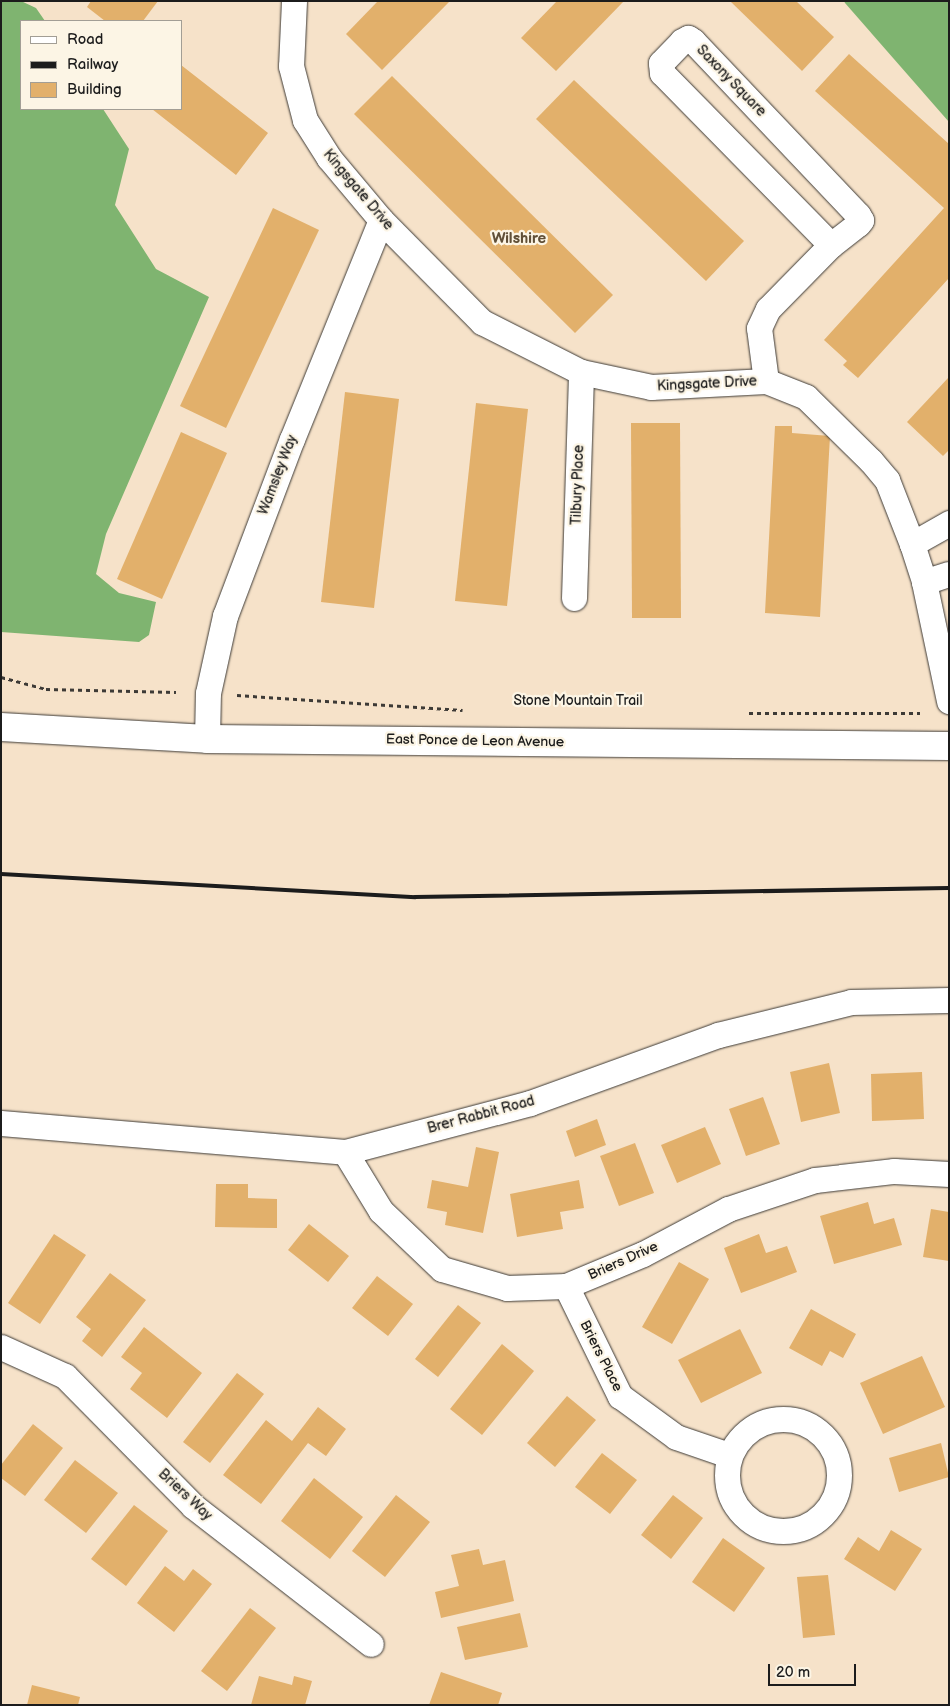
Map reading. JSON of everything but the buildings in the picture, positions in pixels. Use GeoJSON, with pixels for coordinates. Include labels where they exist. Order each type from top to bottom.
{"type":"FeatureCollection","features":[{"type":"Feature","properties":{"kind":"main road","name":"East Ponce de Leon Avenue"},"geometry":{"type":"LineString","coordinates":[[1,727],[207,738],[949,746]]}},
{"type":"Feature","properties":{"kind":"main road"},"geometry":{"type":"LineString","coordinates":[[1,740],[31,730]]}},
{"type":"Feature","properties":{"kind":"street","name":"Kingsgate Drive"},"geometry":{"type":"LineString","coordinates":[[294,1],[291,66],[305,120],[329,158],[381,220],[482,322],[581,372],[651,387],[766,381],[806,397],[871,461],[887,480],[912,544],[924,582],[949,701]]}},
{"type":"Feature","properties":{"kind":"street","name":"Saxony Square"},"geometry":{"type":"LineString","coordinates":[[766,381],[759,328],[768,309],[831,245],[858,224],[858,215],[693,41],[688,38],[682,41],[661,63],[662,74],[831,245]]}},
{"type":"Feature","properties":{"kind":"street","name":"Wamsley Way"},"geometry":{"type":"LineString","coordinates":[[207,738],[208,693],[225,616],[292,439],[381,220]]}},
{"type":"Feature","properties":{"kind":"street","name":"Tilbury Place"},"geometry":{"type":"LineString","coordinates":[[574,598],[581,372]]}},
{"type":"Feature","properties":{"kind":"street"},"geometry":{"type":"LineString","coordinates":[[912,544],[949,522]]}},
{"type":"Feature","properties":{"kind":"street"},"geometry":{"type":"LineString","coordinates":[[924,582],[949,574]]}},
{"type":"Feature","properties":{"kind":"street","name":"Brer Rabbit Road"},"geometry":{"type":"LineString","coordinates":[[1,1123],[345,1152],[530,1103],[718,1035],[851,1002],[949,1000]]}},
{"type":"Feature","properties":{"kind":"street","name":"Briers Drive"},"geometry":{"type":"LineString","coordinates":[[345,1152],[381,1211],[442,1270],[507,1288],[566,1286],[643,1254],[728,1209],[815,1180],[894,1170],[949,1174]]}},
{"type":"Feature","properties":{"kind":"street","name":"Briers Place"},"geometry":{"type":"LineString","coordinates":[[566,1286],[620,1396],[676,1437],[729,1455]]}},
{"type":"Feature","properties":{"kind":"street","name":"Briers Way"},"geometry":{"type":"LineString","coordinates":[[1,1347],[65,1376],[193,1506],[372,1644]]}},
{"type":"Feature","properties":{"kind":"street"},"geometry":{"type":"LineString","coordinates":[[777,1418],[815,1427],[839,1459],[841,1479],[834,1504],[821,1519],[784,1533],[744,1518],[732,1501],[726,1471],[729,1455],[742,1435],[777,1418]]}},
{"type":"Feature","properties":{"kind":"path"},"geometry":{"type":"LineString","coordinates":[[1,676],[46,689],[176,692]]}},
{"type":"Feature","properties":{"kind":"path"},"geometry":{"type":"LineString","coordinates":[[237,695],[471,711]]}},
{"type":"Feature","properties":{"kind":"path"},"geometry":{"type":"LineString","coordinates":[[744,713],[920,714]]}},
{"type":"Feature","properties":{"kind":"green space"},"geometry":{"type":"Polygon","coordinates":[[[1,1],[21,1],[36,8],[44,20],[20,20],[20,110],[104,110],[129,149],[115,205],[156,269],[209,297],[106,534],[96,574],[119,593],[156,602],[149,635],[139,642],[1,632],[1,1]]]}},
{"type":"Feature","properties":{"kind":"green space"},"geometry":{"type":"Polygon","coordinates":[[[844,1],[949,1],[949,122],[845,3],[844,1]]]}},
{"type":"Feature","properties":{"kind":"railway"},"geometry":{"type":"LineString","coordinates":[[1,874],[415,897],[949,888]]}},
{"type":"Feature","properties":{"kind":"district","name":"Wilshire"},"geometry":{"type":"Point","coordinates":[519,239]}}]}
